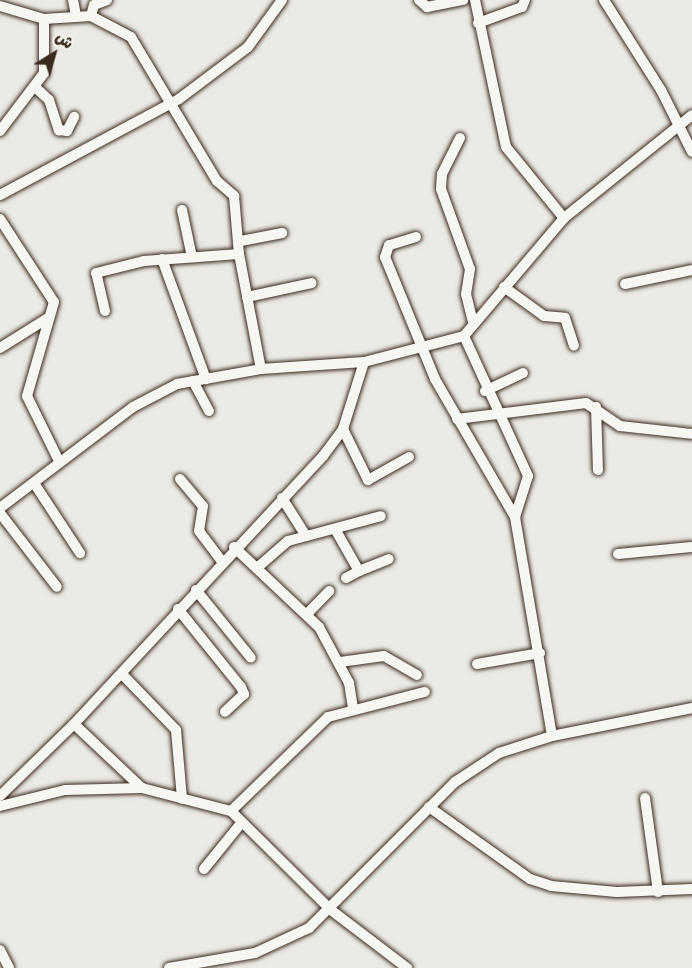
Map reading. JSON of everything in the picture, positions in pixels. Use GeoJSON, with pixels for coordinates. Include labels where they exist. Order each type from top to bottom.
{"type":"FeatureCollection","features":[{"type":"Feature","properties":{"kind":"street"},"geometry":{"type":"LineString","coordinates":[[73,0],[76,15]]}},
{"type":"Feature","properties":{"kind":"street"},"geometry":{"type":"LineString","coordinates":[[90,16],[94,6],[107,0]]}},
{"type":"Feature","properties":{"kind":"street"},"geometry":{"type":"LineString","coordinates":[[0,195],[171,104],[248,47],[282,0]]}},
{"type":"Feature","properties":{"kind":"street"},"geometry":{"type":"LineString","coordinates":[[419,0],[427,7],[462,0]]}},
{"type":"Feature","properties":{"kind":"street"},"geometry":{"type":"LineString","coordinates":[[475,0],[478,23],[511,159],[564,218]]}},
{"type":"Feature","properties":{"kind":"street"},"geometry":{"type":"LineString","coordinates":[[478,23],[522,7],[525,0]]}},
{"type":"Feature","properties":{"kind":"street"},"geometry":{"type":"LineString","coordinates":[[604,0],[692,152]]}},
{"type":"Feature","properties":{"kind":"street"},"geometry":{"type":"LineString","coordinates":[[0,6],[44,20],[76,15],[90,16],[131,37],[222,187],[234,196],[241,241],[239,254],[261,369]]}},
{"type":"Feature","properties":{"kind":"street"},"geometry":{"type":"LineString","coordinates":[[0,131],[36,87],[45,65],[44,20]]}},
{"type":"Feature","properties":{"kind":"street"},"geometry":{"type":"LineString","coordinates":[[36,87],[49,100],[59,130],[67,131],[74,117]]}},
{"type":"Feature","properties":{"kind":"street"},"geometry":{"type":"LineString","coordinates":[[57,587],[0,510],[59,461],[155,392],[193,381],[261,369],[364,362],[423,351],[464,336],[473,322],[564,218],[677,124],[692,116]]}},
{"type":"Feature","properties":{"kind":"street"},"geometry":{"type":"LineString","coordinates":[[460,138],[441,174],[441,189],[470,269],[465,294],[473,322]]}},
{"type":"Feature","properties":{"kind":"street"},"geometry":{"type":"LineString","coordinates":[[182,210],[192,257]]}},
{"type":"Feature","properties":{"kind":"street"},"geometry":{"type":"LineString","coordinates":[[0,219],[50,291],[54,302],[48,318],[45,345],[27,396],[59,461]]}},
{"type":"Feature","properties":{"kind":"street"},"geometry":{"type":"LineString","coordinates":[[241,241],[282,233]]}},
{"type":"Feature","properties":{"kind":"street"},"geometry":{"type":"LineString","coordinates":[[416,237],[389,245],[385,257],[423,351],[457,418],[515,517],[540,653],[552,736]]}},
{"type":"Feature","properties":{"kind":"street"},"geometry":{"type":"LineString","coordinates":[[105,311],[96,273],[162,260],[239,254]]}},
{"type":"Feature","properties":{"kind":"street"},"geometry":{"type":"LineString","coordinates":[[162,260],[206,379]]}},
{"type":"Feature","properties":{"kind":"street"},"geometry":{"type":"LineString","coordinates":[[625,284],[692,270]]}},
{"type":"Feature","properties":{"kind":"street"},"geometry":{"type":"LineString","coordinates":[[247,297],[312,283]]}},
{"type":"Feature","properties":{"kind":"street"},"geometry":{"type":"LineString","coordinates":[[504,286],[544,316],[566,318],[574,346]]}},
{"type":"Feature","properties":{"kind":"street"},"geometry":{"type":"LineString","coordinates":[[0,348],[48,318]]}},
{"type":"Feature","properties":{"kind":"street"},"geometry":{"type":"LineString","coordinates":[[464,336],[495,413],[528,476],[515,517]]}},
{"type":"Feature","properties":{"kind":"street"},"geometry":{"type":"LineString","coordinates":[[0,796],[122,674],[178,609],[343,429],[364,362]]}},
{"type":"Feature","properties":{"kind":"street"},"geometry":{"type":"LineString","coordinates":[[485,391],[523,373]]}},
{"type":"Feature","properties":{"kind":"street"},"geometry":{"type":"LineString","coordinates":[[193,381],[209,411]]}},
{"type":"Feature","properties":{"kind":"street"},"geometry":{"type":"LineString","coordinates":[[457,418],[571,404],[596,407],[620,426],[692,434]]}},
{"type":"Feature","properties":{"kind":"street"},"geometry":{"type":"LineString","coordinates":[[596,407],[598,470]]}},
{"type":"Feature","properties":{"kind":"street"},"geometry":{"type":"LineString","coordinates":[[343,429],[368,480],[409,457]]}},
{"type":"Feature","properties":{"kind":"street"},"geometry":{"type":"LineString","coordinates":[[180,479],[203,506],[199,531],[222,561]]}},
{"type":"Feature","properties":{"kind":"street"},"geometry":{"type":"LineString","coordinates":[[34,483],[80,552]]}},
{"type":"Feature","properties":{"kind":"street"},"geometry":{"type":"LineString","coordinates":[[282,498],[306,536]]}},
{"type":"Feature","properties":{"kind":"street"},"geometry":{"type":"LineString","coordinates":[[258,567],[269,554],[306,536],[381,516]]}},
{"type":"Feature","properties":{"kind":"street"},"geometry":{"type":"LineString","coordinates":[[335,529],[358,571]]}},
{"type":"Feature","properties":{"kind":"street"},"geometry":{"type":"LineString","coordinates":[[234,547],[307,614],[340,662],[353,709]]}},
{"type":"Feature","properties":{"kind":"street"},"geometry":{"type":"LineString","coordinates":[[618,554],[692,547]]}},
{"type":"Feature","properties":{"kind":"street"},"geometry":{"type":"LineString","coordinates":[[346,578],[389,559]]}},
{"type":"Feature","properties":{"kind":"street"},"geometry":{"type":"LineString","coordinates":[[196,590],[251,658]]}},
{"type":"Feature","properties":{"kind":"street"},"geometry":{"type":"LineString","coordinates":[[307,614],[329,591]]}},
{"type":"Feature","properties":{"kind":"street"},"geometry":{"type":"LineString","coordinates":[[178,609],[241,687],[244,694],[225,712]]}},
{"type":"Feature","properties":{"kind":"street"},"geometry":{"type":"LineString","coordinates":[[477,664],[540,653]]}},
{"type":"Feature","properties":{"kind":"street"},"geometry":{"type":"LineString","coordinates":[[340,662],[384,656],[417,675]]}},
{"type":"Feature","properties":{"kind":"street"},"geometry":{"type":"LineString","coordinates":[[122,674],[176,730],[182,799]]}},
{"type":"Feature","properties":{"kind":"street"},"geometry":{"type":"LineString","coordinates":[[231,811],[313,729],[353,709],[425,692]]}},
{"type":"Feature","properties":{"kind":"street"},"geometry":{"type":"LineString","coordinates":[[169,968],[255,953],[309,928],[332,910],[429,807],[499,753],[552,736],[692,708]]}},
{"type":"Feature","properties":{"kind":"street"},"geometry":{"type":"LineString","coordinates":[[74,724],[142,788]]}},
{"type":"Feature","properties":{"kind":"street"},"geometry":{"type":"LineString","coordinates":[[0,806],[65,790],[142,788],[231,811],[332,910],[406,968]]}},
{"type":"Feature","properties":{"kind":"street"},"geometry":{"type":"LineString","coordinates":[[645,798],[658,892]]}},
{"type":"Feature","properties":{"kind":"street"},"geometry":{"type":"LineString","coordinates":[[429,807],[530,879],[582,890],[658,892],[692,889]]}},
{"type":"Feature","properties":{"kind":"street"},"geometry":{"type":"LineString","coordinates":[[204,869],[242,822]]}},
{"type":"Feature","properties":{"kind":"street"},"geometry":{"type":"LineString","coordinates":[[0,950],[9,968]]}}]}
